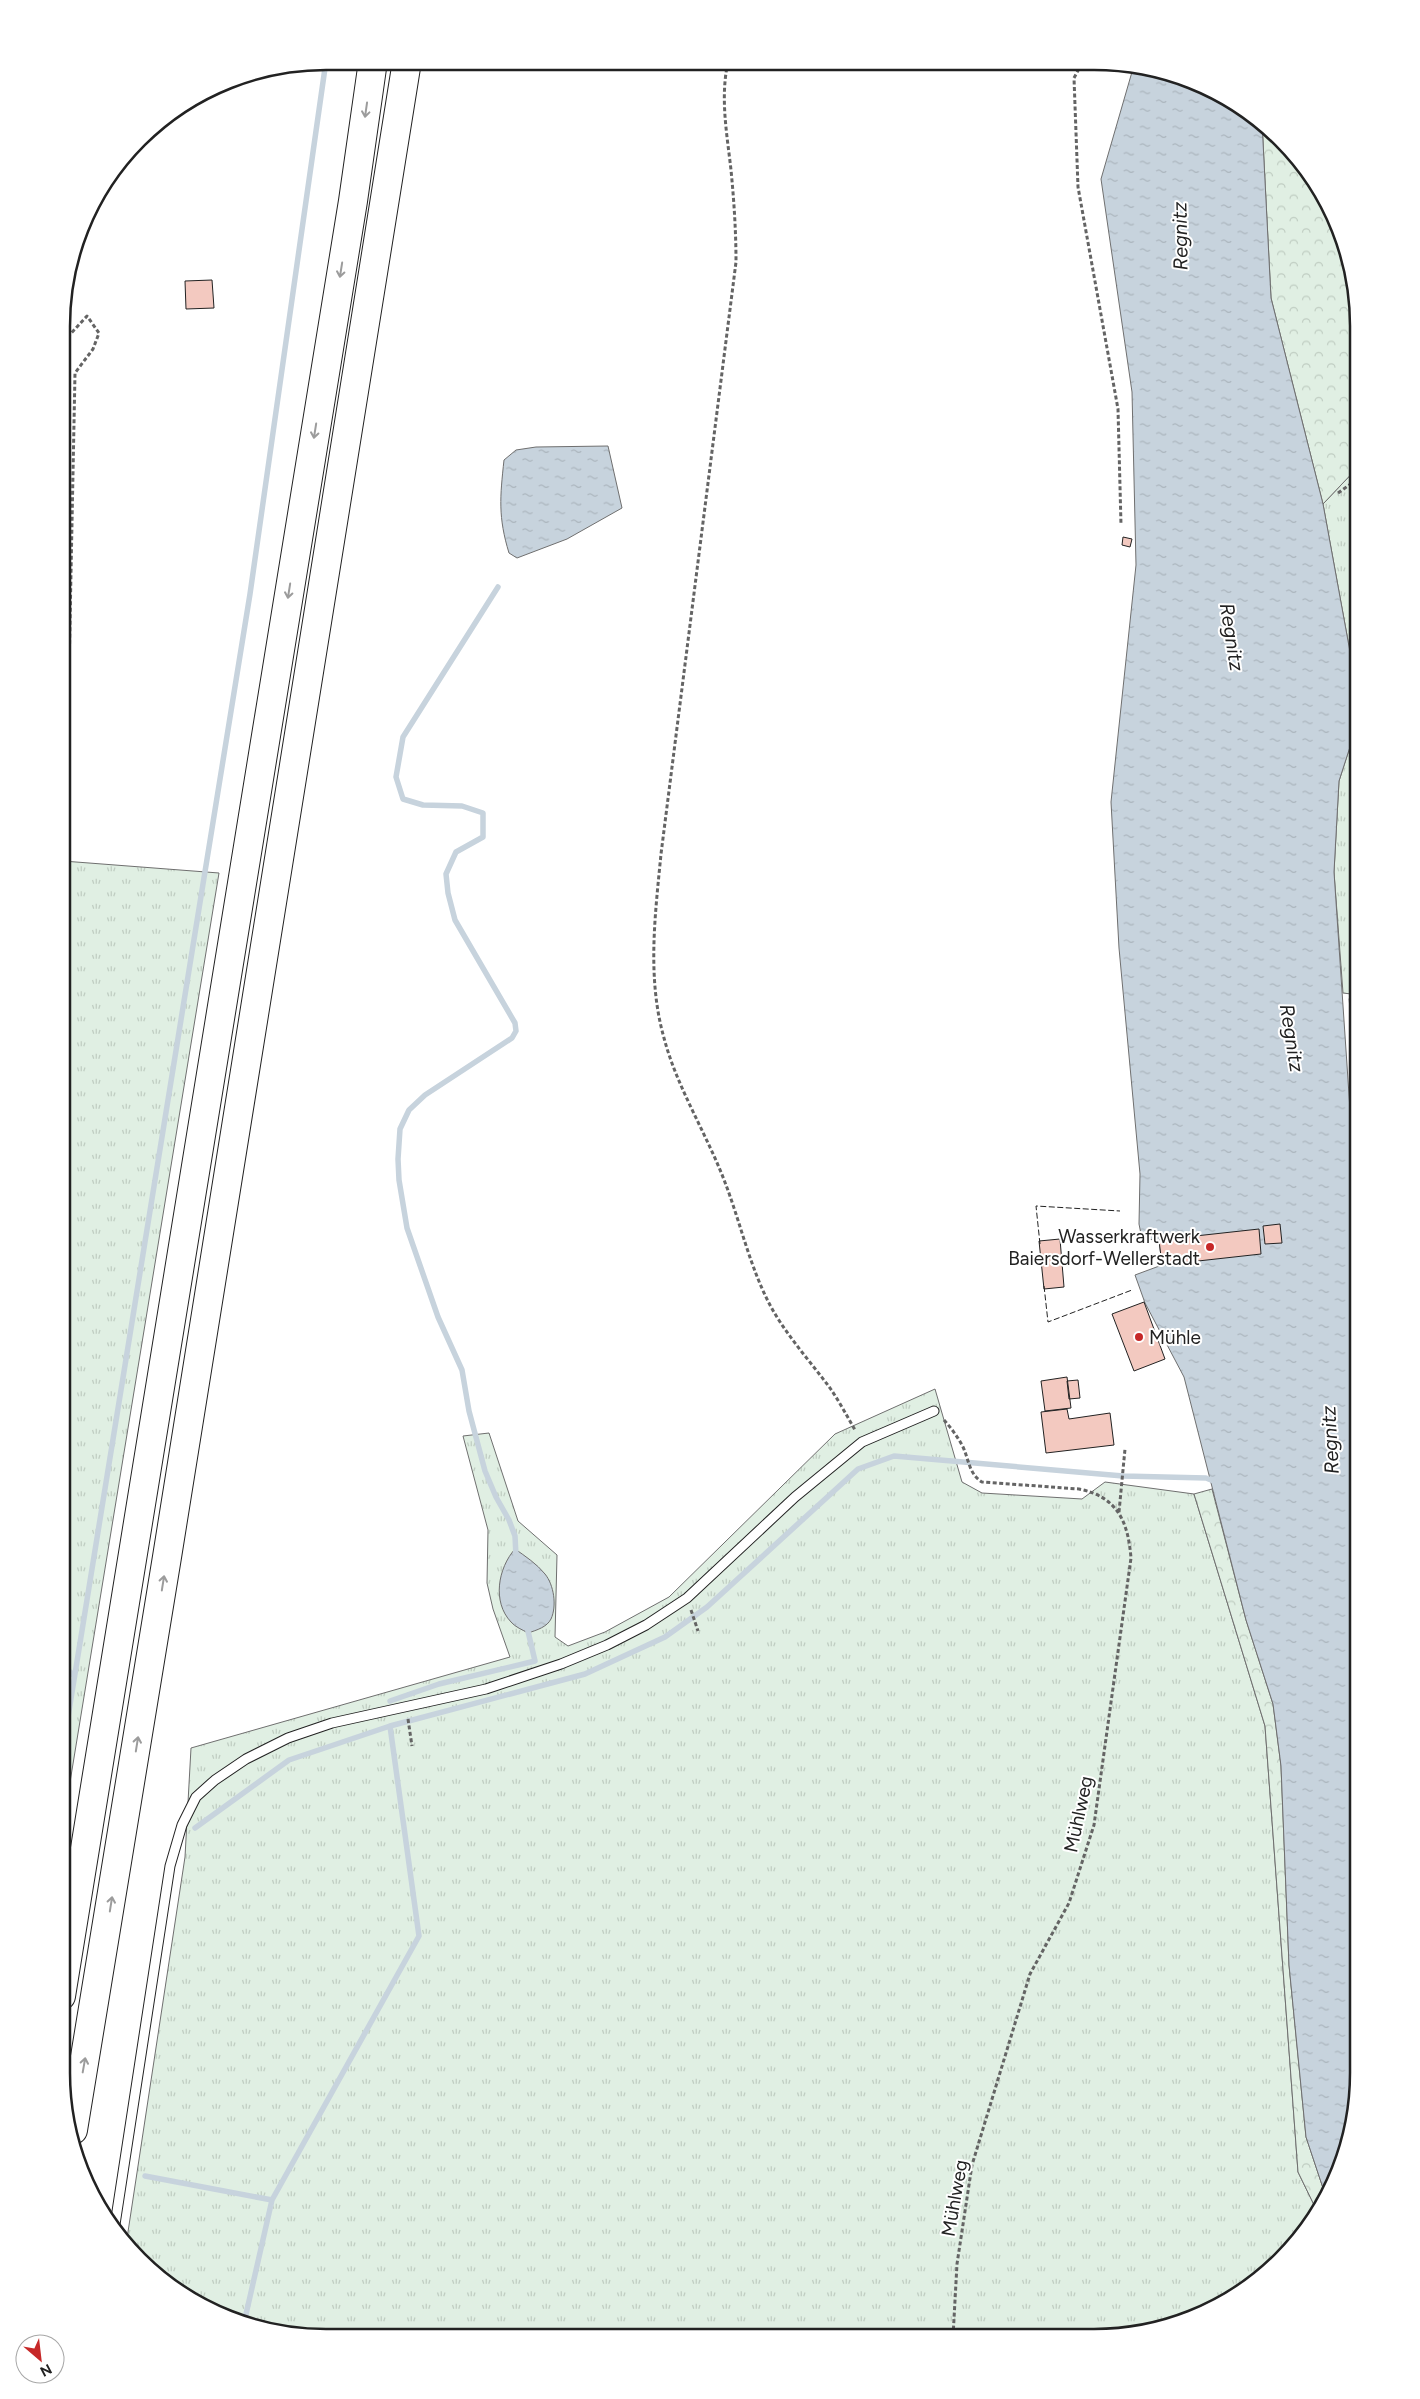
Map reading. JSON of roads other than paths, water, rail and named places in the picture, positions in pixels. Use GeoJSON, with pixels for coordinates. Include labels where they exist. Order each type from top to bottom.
{"type":"FeatureCollection","features":[{"type":"Feature","properties":{"kind":"highway"},"geometry":{"type":"LineString","coordinates":[[70,1941],[351,210],[372,70]]}},
{"type":"Feature","properties":{"kind":"highway"},"geometry":{"type":"LineString","coordinates":[[74,2118],[164,1577],[406,70]]}},
{"type":"Feature","properties":{"kind":"lane"},"geometry":{"type":"LineString","coordinates":[[116,2219],[175,1849],[182,1825],[196,1797],[215,1780],[246,1759],[288,1738],[332,1723],[407,1708],[486,1689],[561,1664],[607,1645],[638,1629],[687,1598],[795,1497],[862,1442],[934,1411]]}},
{"type":"Feature","properties":{"kind":"water","name":"Regnitz"},"geometry":{"type":"Polygon","coordinates":[[[1132,73],[1192,89],[1222,104],[1263,134],[1271,298],[1323,504],[1350,652],[1350,747],[1339,781],[1334,872],[1350,1110],[1350,2073],[1345,2123],[1331,2171],[1323,2188],[1306,2137],[1289,1965],[1281,1766],[1273,1704],[1246,1620],[1184,1377],[1145,1303],[1135,1275],[1162,1265],[1159,1240],[1142,1239],[1139,1224],[1140,1174],[1119,948],[1111,802],[1136,565],[1132,392],[1101,179],[1132,73]]]}},
{"type":"Feature","properties":{"kind":"water"},"geometry":{"type":"Polygon","coordinates":[[[608,446],[622,508],[567,539],[517,558],[509,553],[505,540],[501,507],[504,460],[516,450],[536,447],[608,446]]]}},
{"type":"Feature","properties":{"kind":"water"},"geometry":{"type":"Polygon","coordinates":[[[515,1549],[545,1574],[551,1584],[554,1596],[553,1614],[549,1622],[541,1628],[528,1633],[511,1622],[501,1605],[499,1595],[501,1575],[515,1549]]]}},
{"type":"Feature","properties":{"kind":"waterway"},"geometry":{"type":"LineString","coordinates":[[70,1705],[250,594],[325,70]]}},
{"type":"Feature","properties":{"kind":"waterway"},"geometry":{"type":"LineString","coordinates":[[498,587],[403,737],[396,777],[403,799],[423,805],[462,806],[483,813],[483,837],[456,852],[446,874],[448,893],[455,920],[515,1023],[516,1031],[512,1038],[425,1095],[409,1110],[400,1129],[398,1159],[399,1180],[407,1228],[438,1317],[462,1370],[469,1411],[485,1471],[515,1536],[516,1556]]}},
{"type":"Feature","properties":{"kind":"waterway"},"geometry":{"type":"LineString","coordinates":[[390,1726],[585,1674],[665,1637],[707,1607],[858,1469],[894,1456],[1123,1476],[1206,1478],[1216,1482]]}},
{"type":"Feature","properties":{"kind":"waterway"},"geometry":{"type":"LineString","coordinates":[[390,1701],[439,1684],[535,1661],[527,1627]]}},
{"type":"Feature","properties":{"kind":"waterway"},"geometry":{"type":"LineString","coordinates":[[70,1672],[74,1676]]}},
{"type":"Feature","properties":{"kind":"waterway"},"geometry":{"type":"LineString","coordinates":[[195,1828],[289,1760],[390,1726],[419,1936],[272,2200],[246,2316]]}},
{"type":"Feature","properties":{"kind":"waterway"},"geometry":{"type":"LineString","coordinates":[[145,2176],[272,2200]]}},
{"type":"Feature","properties":{"kind":"place","name":"Wasserkraftwerk Baiersdorf-Wellerstadt"},"geometry":{"type":"Point","coordinates":[1210,1247]}},
{"type":"Feature","properties":{"kind":"place","name":"Mühle"},"geometry":{"type":"Point","coordinates":[1139,1337]}}]}
